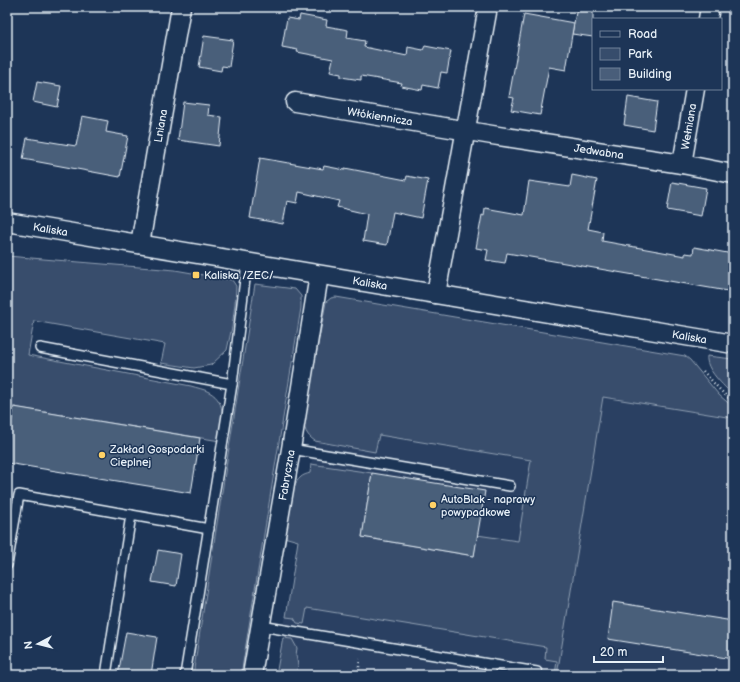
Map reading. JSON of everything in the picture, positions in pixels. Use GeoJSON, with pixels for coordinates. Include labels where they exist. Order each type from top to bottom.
{"type":"FeatureCollection","features":[{"type":"Feature","properties":{"kind":"street","name":"Lniana"},"geometry":{"type":"LineString","coordinates":[[140,244],[181,7]]}},
{"type":"Feature","properties":{"kind":"street"},"geometry":{"type":"LineString","coordinates":[[436,294],[488,7]]}},
{"type":"Feature","properties":{"kind":"street"},"geometry":{"type":"LineString","coordinates":[[708,18],[710,7]]}},
{"type":"Feature","properties":{"kind":"street","name":"Wełniana"},"geometry":{"type":"LineString","coordinates":[[682,164],[695,90]]}},
{"type":"Feature","properties":{"kind":"street","name":"Włókiennicza"},"geometry":{"type":"LineString","coordinates":[[295,102],[465,131]]}},
{"type":"Feature","properties":{"kind":"street","name":"Jedwabna"},"geometry":{"type":"LineString","coordinates":[[465,131],[682,164],[733,174]]}},
{"type":"Feature","properties":{"kind":"street","name":"Kaliska"},"geometry":{"type":"LineString","coordinates":[[7,222],[733,344]]}},
{"type":"Feature","properties":{"kind":"street","name":"Fabryczna"},"geometry":{"type":"LineString","coordinates":[[252,675],[319,275]]}},
{"type":"Feature","properties":{"kind":"lane"},"geometry":{"type":"LineString","coordinates":[[185,675],[232,384],[247,263]]}},
{"type":"Feature","properties":{"kind":"lane"},"geometry":{"type":"LineString","coordinates":[[40,348],[232,384]]}},
{"type":"Feature","properties":{"kind":"lane"},"geometry":{"type":"LineString","coordinates":[[291,449],[510,486]]}},
{"type":"Feature","properties":{"kind":"lane"},"geometry":{"type":"LineString","coordinates":[[7,565],[19,495],[209,529]]}},
{"type":"Feature","properties":{"kind":"lane"},"geometry":{"type":"LineString","coordinates":[[106,675],[131,515]]}},
{"type":"Feature","properties":{"kind":"lane"},"geometry":{"type":"LineString","coordinates":[[261,626],[537,672]]}},
{"type":"Feature","properties":{"kind":"lane"},"geometry":{"type":"LineString","coordinates":[[489,675],[491,664]]}},
{"type":"Feature","properties":{"kind":"path"},"geometry":{"type":"LineString","coordinates":[[703,371],[733,402]]}},
{"type":"Feature","properties":{"kind":"shaded area"},"geometry":{"type":"Polygon","coordinates":[[[330,351],[733,418],[733,675],[276,675],[330,351]]]}},
{"type":"Feature","properties":{"kind":"green space"},"geometry":{"type":"Polygon","coordinates":[[[7,256],[175,270],[232,280],[236,286],[235,304],[227,350],[211,365],[194,368],[161,363],[165,344],[34,321],[28,355],[191,386],[207,391],[215,396],[221,407],[222,421],[220,441],[7,406],[7,256]]]}},
{"type":"Feature","properties":{"kind":"green space"},"geometry":{"type":"Polygon","coordinates":[[[255,284],[295,289],[301,296],[301,308],[241,675],[193,675],[255,284]]]}},
{"type":"Feature","properties":{"kind":"green space"},"geometry":{"type":"Polygon","coordinates":[[[336,297],[685,356],[719,395],[733,407],[733,418],[603,397],[557,675],[555,675],[557,661],[545,659],[546,647],[307,608],[304,624],[297,623],[294,618],[286,617],[298,541],[284,537],[288,505],[296,482],[302,476],[310,473],[311,464],[372,473],[362,537],[474,556],[477,535],[518,541],[531,460],[379,435],[375,452],[315,441],[312,439],[306,432],[304,419],[326,302],[331,298],[336,297]]]}},
{"type":"Feature","properties":{"kind":"green space"},"geometry":{"type":"Polygon","coordinates":[[[707,356],[733,359],[733,395],[712,372],[707,361],[707,356]]]}},
{"type":"Feature","properties":{"kind":"green space"},"geometry":{"type":"Polygon","coordinates":[[[283,638],[292,639],[297,648],[296,655],[298,665],[296,675],[276,675],[283,638]]]}},
{"type":"Feature","properties":{"kind":"building"},"geometry":{"type":"Polygon","coordinates":[[[577,7],[593,7],[592,37],[572,34],[577,7]]]}},
{"type":"Feature","properties":{"kind":"building"},"geometry":{"type":"Polygon","coordinates":[[[524,14],[574,23],[566,70],[549,67],[540,115],[511,110],[514,98],[509,97],[524,14]]]}},
{"type":"Feature","properties":{"kind":"building"},"geometry":{"type":"Polygon","coordinates":[[[300,15],[327,20],[326,26],[348,30],[347,38],[365,41],[364,47],[407,56],[408,47],[423,50],[425,46],[451,51],[447,73],[441,72],[438,88],[423,85],[422,90],[401,86],[402,83],[361,76],[361,80],[341,77],[341,74],[330,72],[333,59],[297,52],[298,50],[282,47],[287,18],[299,20],[300,15]]]}},
{"type":"Feature","properties":{"kind":"building"},"geometry":{"type":"Polygon","coordinates":[[[204,36],[233,40],[229,67],[222,66],[221,71],[199,67],[204,36]]]}},
{"type":"Feature","properties":{"kind":"building"},"geometry":{"type":"Polygon","coordinates":[[[37,82],[61,86],[57,107],[33,102],[37,82]]]}},
{"type":"Feature","properties":{"kind":"building"},"geometry":{"type":"Polygon","coordinates":[[[628,97],[657,102],[653,130],[624,125],[628,97]]]}},
{"type":"Feature","properties":{"kind":"building"},"geometry":{"type":"Polygon","coordinates":[[[183,102],[209,105],[208,115],[222,117],[219,146],[178,140],[183,102]]]}},
{"type":"Feature","properties":{"kind":"building"},"geometry":{"type":"Polygon","coordinates":[[[82,116],[108,121],[106,132],[128,136],[120,177],[23,159],[27,138],[76,146],[82,116]]]}},
{"type":"Feature","properties":{"kind":"building"},"geometry":{"type":"Polygon","coordinates":[[[260,158],[323,169],[324,166],[345,170],[345,168],[406,180],[407,176],[428,180],[421,218],[393,212],[387,245],[363,241],[367,214],[337,207],[339,201],[299,192],[297,203],[287,201],[283,224],[250,218],[260,158]]]}},
{"type":"Feature","properties":{"kind":"building"},"geometry":{"type":"Polygon","coordinates":[[[572,175],[597,180],[588,229],[603,232],[602,241],[685,256],[685,253],[693,254],[694,247],[733,254],[733,292],[507,253],[505,263],[486,260],[488,250],[476,248],[482,215],[484,216],[485,208],[524,215],[529,181],[570,187],[572,175]]]}},
{"type":"Feature","properties":{"kind":"building"},"geometry":{"type":"Polygon","coordinates":[[[672,182],[706,188],[701,216],[667,210],[672,182]]]}},
{"type":"Feature","properties":{"kind":"building","name":"Zakład Gospodarki Cieplnej"},"geometry":{"type":"Polygon","coordinates":[[[14,407],[200,438],[191,493],[7,463],[7,447],[14,407]]]}},
{"type":"Feature","properties":{"kind":"building"},"geometry":{"type":"Polygon","coordinates":[[[372,473],[485,491],[474,556],[362,537],[372,473]]]}},
{"type":"Feature","properties":{"kind":"building"},"geometry":{"type":"Polygon","coordinates":[[[158,550],[181,554],[176,586],[152,582],[158,550]]]}},
{"type":"Feature","properties":{"kind":"building"},"geometry":{"type":"Polygon","coordinates":[[[613,602],[733,621],[733,659],[608,639],[613,602]]]}},
{"type":"Feature","properties":{"kind":"building"},"geometry":{"type":"Polygon","coordinates":[[[126,632],[157,637],[151,675],[118,675],[126,632]]]}},
{"type":"Feature","properties":{"kind":"place","name":"Kaliska /ZEC/"},"geometry":{"type":"Point","coordinates":[196,275]}},
{"type":"Feature","properties":{"kind":"place","name":"Zakład Gospodarki Cieplnej"},"geometry":{"type":"Point","coordinates":[102,455]}},
{"type":"Feature","properties":{"kind":"place","name":"AutoBlak - naprawy powypadkowe"},"geometry":{"type":"Point","coordinates":[433,505]}}]}
